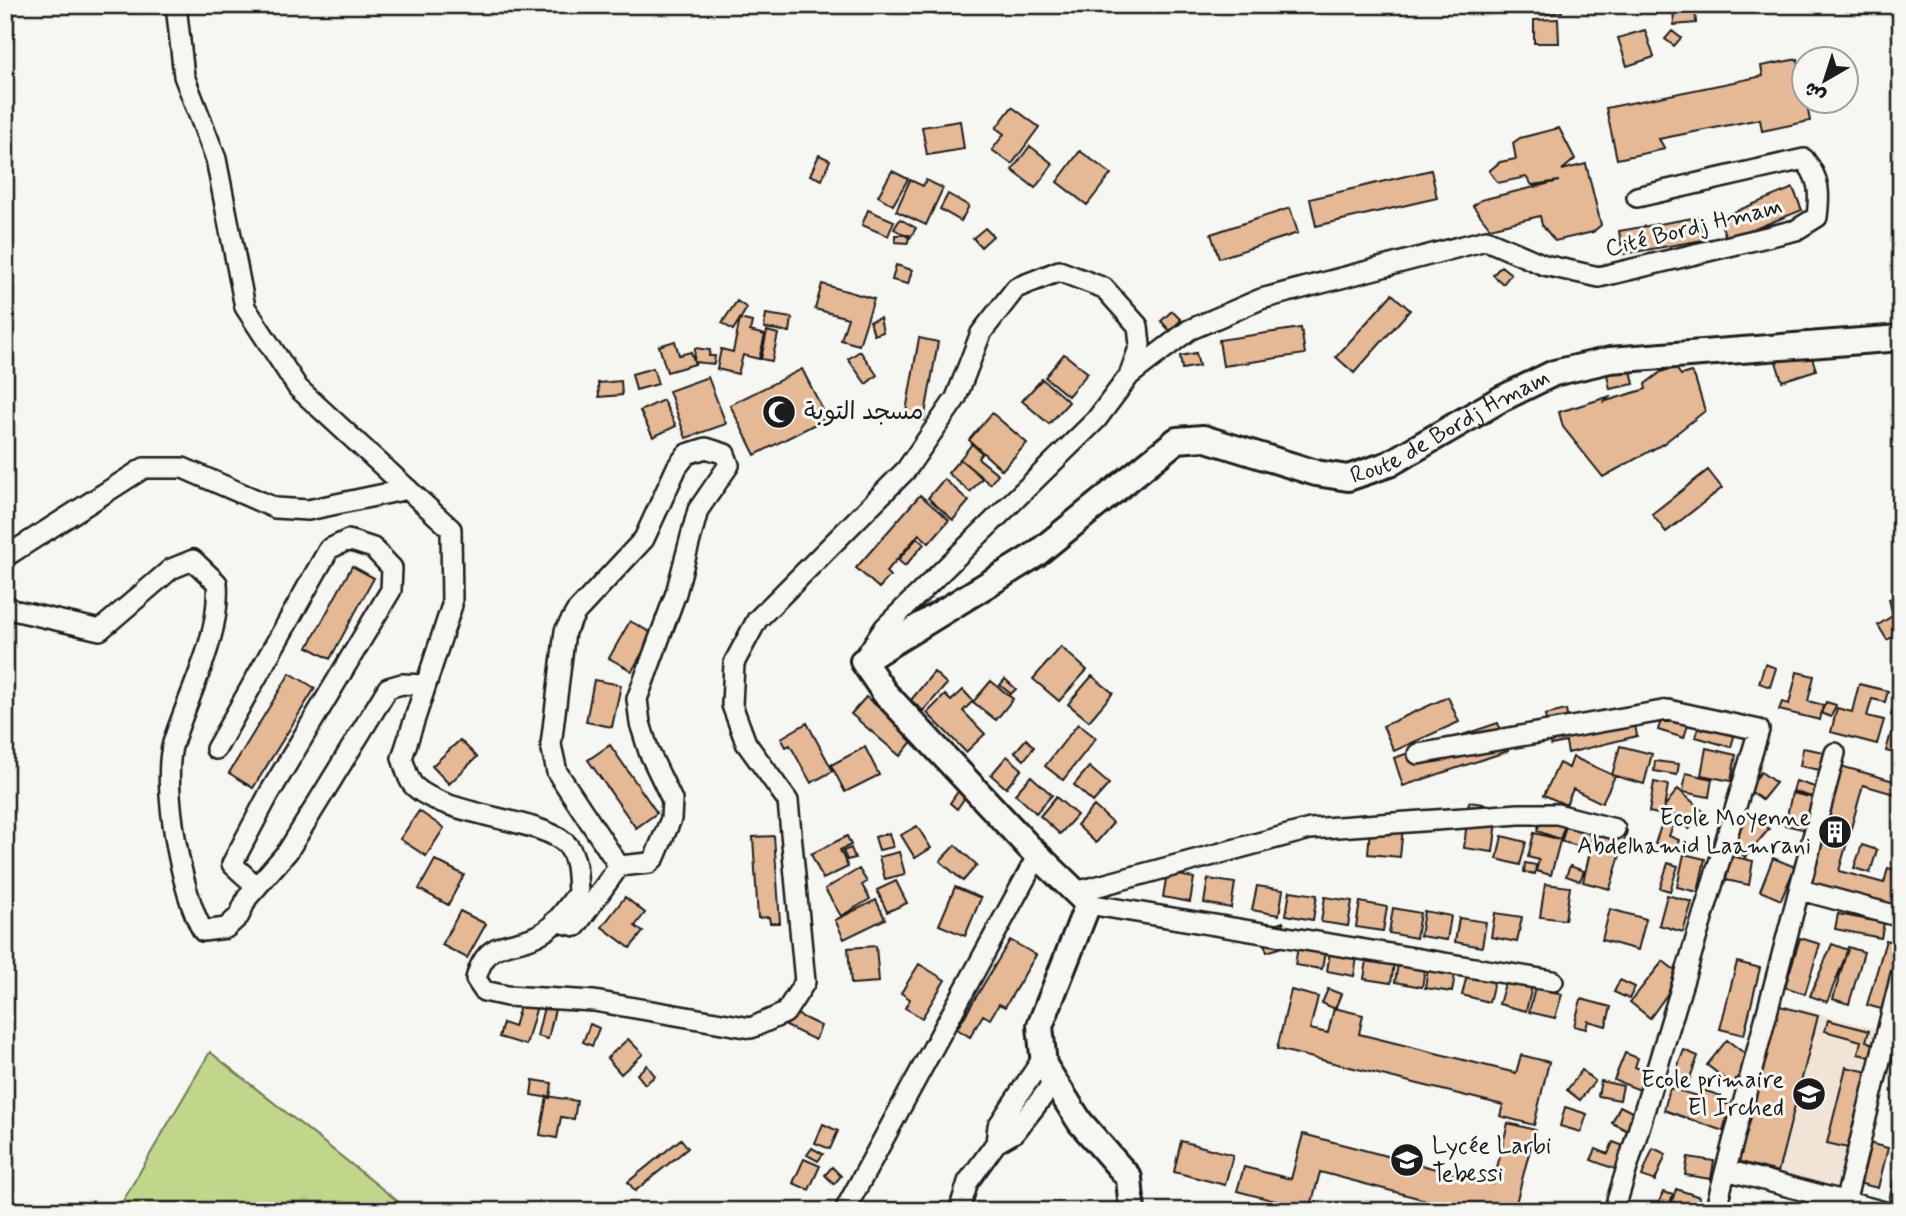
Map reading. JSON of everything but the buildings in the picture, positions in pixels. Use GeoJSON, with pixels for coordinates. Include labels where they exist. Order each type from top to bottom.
{"type":"FeatureCollection","features":[{"type":"Feature","properties":{"kind":"main road","name":"Route de Bordj Hmam"},"geometry":{"type":"LineString","coordinates":[[863,661],[1035,555],[1177,440],[1203,438],[1315,474],[1348,478],[1389,464],[1501,399],[1554,373],[1610,359],[1901,338]]}},
{"type":"Feature","properties":{"kind":"main road"},"geometry":{"type":"LineString","coordinates":[[863,661],[884,692],[1082,898],[1040,1026],[1044,1058],[1055,1082],[1080,1122],[1129,1178],[1132,1211]]}},
{"type":"Feature","properties":{"kind":"street"},"geometry":{"type":"LineString","coordinates":[[176,5],[184,76],[216,159],[246,307],[298,388],[451,529],[452,605],[402,758],[413,786],[438,801],[544,830],[568,845],[575,861],[578,893],[544,932],[489,953],[480,962],[477,979],[479,986],[493,994],[594,1001],[751,1028],[785,1013],[806,982],[788,802],[746,743],[732,705],[734,663],[752,631],[776,601],[906,470],[956,398],[981,333],[1016,288],[1059,271],[1104,288],[1138,326],[1140,345],[1129,376],[1096,420],[885,627],[863,661]]}},
{"type":"Feature","properties":{"kind":"street","name":"Cité Bordj Hmam"},"geometry":{"type":"LineString","coordinates":[[1129,376],[1189,330],[1261,299],[1486,240],[1544,265],[1599,277],[1796,230],[1817,217],[1820,195],[1818,177],[1804,159],[1637,197]]}},
{"type":"Feature","properties":{"kind":"street"},"geometry":{"type":"LineString","coordinates":[[555,921],[576,926],[619,866],[649,863],[655,857],[671,819],[672,800],[649,752],[636,699],[676,593],[698,510],[729,466],[725,454],[706,448],[687,454],[677,467],[644,538],[576,612],[565,631],[551,745],[557,772],[619,866]]}},
{"type":"Feature","properties":{"kind":"street"},"geometry":{"type":"LineString","coordinates":[[5,557],[144,468],[183,468],[275,508],[308,510],[408,489]]}},
{"type":"Feature","properties":{"kind":"street"},"geometry":{"type":"LineString","coordinates":[[216,749],[329,549],[348,540],[373,548],[393,568],[391,590],[269,794],[232,864],[257,887]]}},
{"type":"Feature","properties":{"kind":"street"},"geometry":{"type":"LineString","coordinates":[[5,604],[13,610],[100,630],[171,569],[193,560],[217,583],[219,602],[214,627],[172,747],[170,795],[191,911],[204,931],[226,928],[239,916],[257,887],[288,851],[388,688],[402,684],[425,685]]}},
{"type":"Feature","properties":{"kind":"street"},"geometry":{"type":"LineString","coordinates":[[1418,754],[1668,710],[1759,730],[1614,1211]]}},
{"type":"Feature","properties":{"kind":"street"},"geometry":{"type":"LineString","coordinates":[[1715,1211],[1835,753]]}},
{"type":"Feature","properties":{"kind":"street"},"geometry":{"type":"LineString","coordinates":[[1082,898],[1310,830],[1519,814],[1557,814],[1615,829]]}},
{"type":"Feature","properties":{"kind":"street"},"geometry":{"type":"LineString","coordinates":[[847,1206],[1038,855]]}},
{"type":"Feature","properties":{"kind":"street"},"geometry":{"type":"LineString","coordinates":[[1801,890],[1901,917]]}},
{"type":"Feature","properties":{"kind":"street"},"geometry":{"type":"LineString","coordinates":[[1082,898],[1553,981]]}},
{"type":"Feature","properties":{"kind":"street"},"geometry":{"type":"LineString","coordinates":[[1844,1206],[1901,975]]}},
{"type":"Feature","properties":{"kind":"street"},"geometry":{"type":"LineString","coordinates":[[996,1143],[998,1126],[1044,1058]]}},
{"type":"Feature","properties":{"kind":"street"},"geometry":{"type":"LineString","coordinates":[[959,1211],[968,1182],[996,1143],[1015,1132],[1055,1082]]}},
{"type":"Feature","properties":{"kind":"street"},"geometry":{"type":"LineString","coordinates":[[1726,1170],[1844,1206],[1881,1211]]}},
{"type":"Feature","properties":{"kind":"shaded area","name":"Ecole primaire El Irched"},"geometry":{"type":"Polygon","coordinates":[[[1775,1003],[1881,1030],[1840,1189],[1735,1162],[1775,1003]]]}},
{"type":"Feature","properties":{"kind":"green space"},"geometry":{"type":"Polygon","coordinates":[[[210,1052],[410,1211],[117,1211],[210,1052]]]}},
{"type":"Feature","properties":{"kind":"place","name":"مسجد التوبة"},"geometry":{"type":"Point","coordinates":[779,412]}},
{"type":"Feature","properties":{"kind":"place","name":"Ecole Moyenne Abdelhamid Laamrani"},"geometry":{"type":"Point","coordinates":[1835,832]}},
{"type":"Feature","properties":{"kind":"place","name":"Ecole primaire El Irched"},"geometry":{"type":"Point","coordinates":[1809,1094]}},
{"type":"Feature","properties":{"kind":"place","name":"Lycée Larbi Tebessi"},"geometry":{"type":"Point","coordinates":[1407,1160]}}]}
